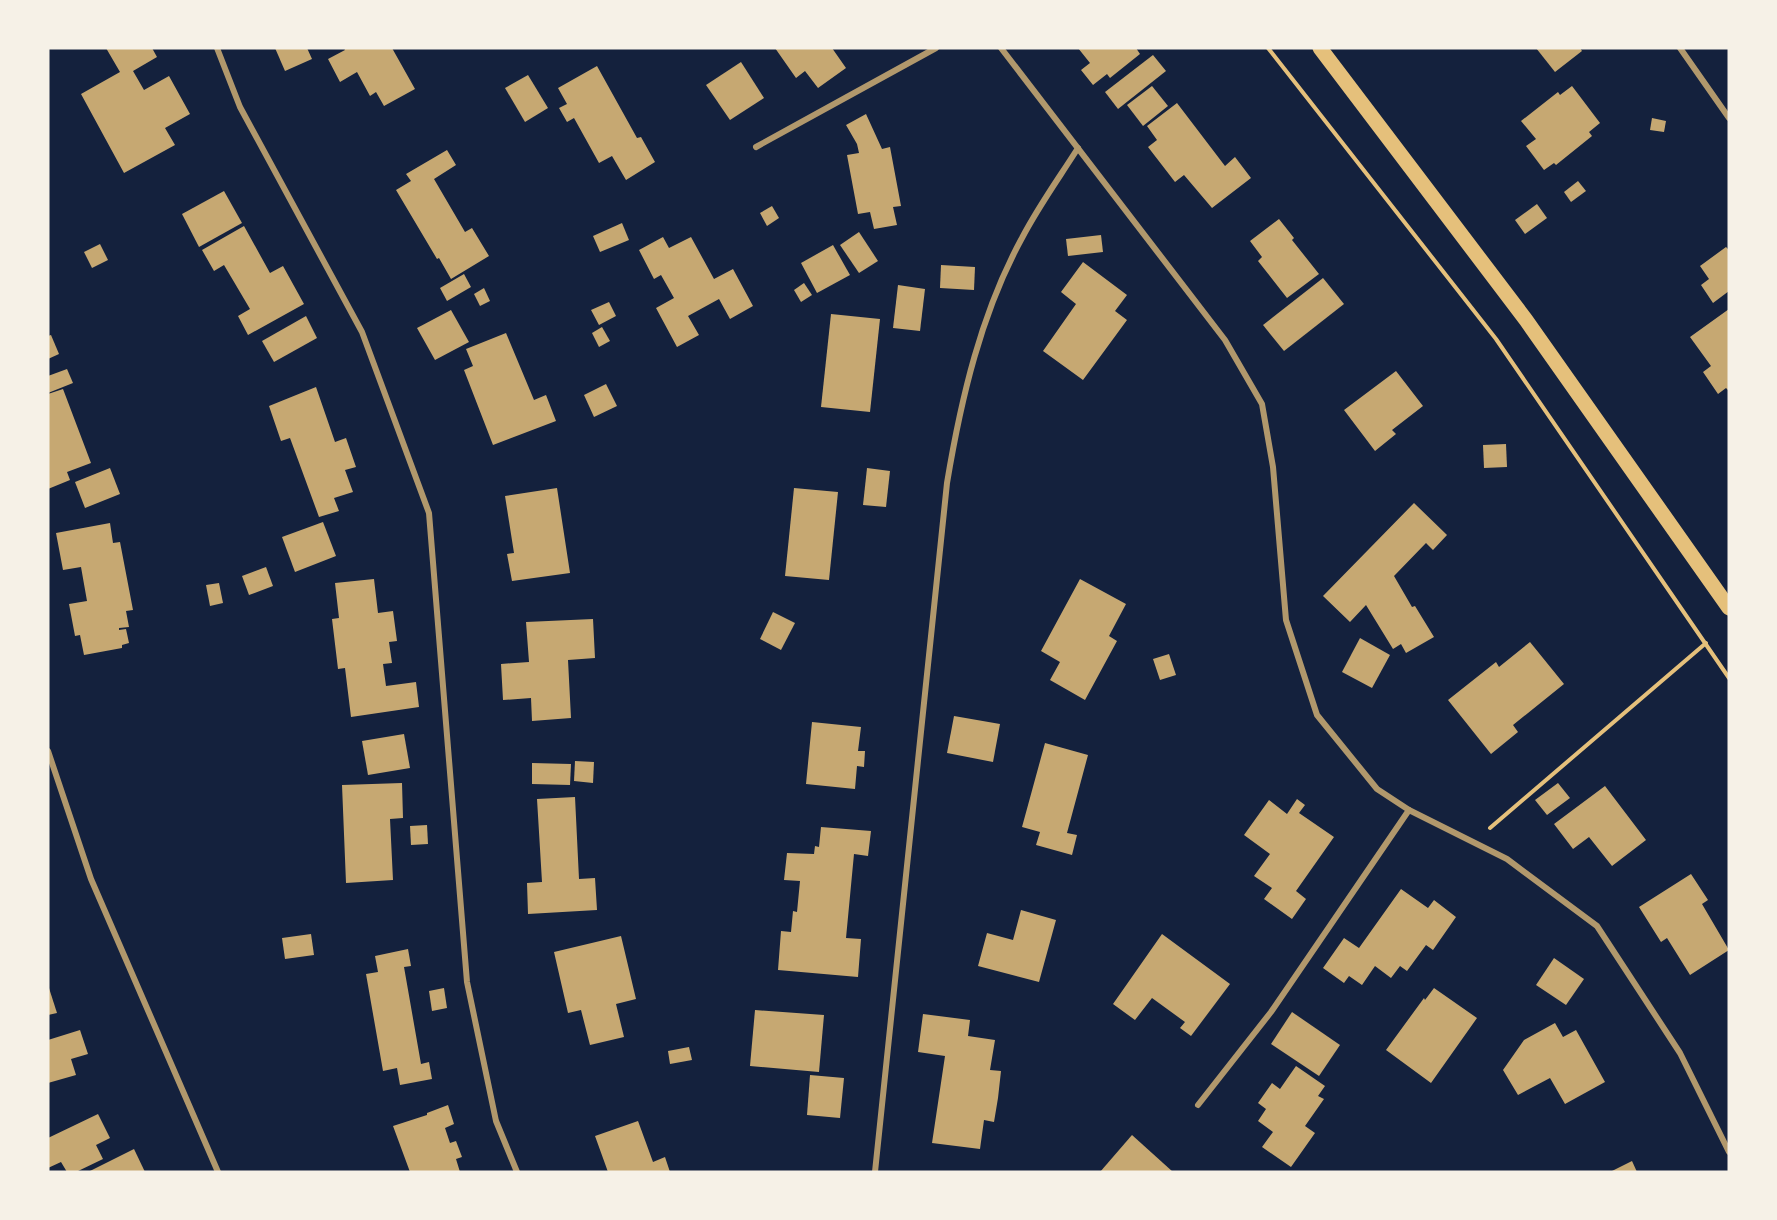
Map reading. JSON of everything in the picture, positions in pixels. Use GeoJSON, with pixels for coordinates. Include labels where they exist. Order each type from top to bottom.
{"type":"FeatureCollection","features":[{"type":"Feature","properties":{"kind":"main road"},"geometry":{"type":"LineString","coordinates":[[1320,48],[1526,320],[1729,608]]}},
{"type":"Feature","properties":{"kind":"street"},"geometry":{"type":"LineString","coordinates":[[217,48],[240,107],[362,332],[429,513],[467,982],[496,1121],[517,1172]]}},
{"type":"Feature","properties":{"kind":"street"},"geometry":{"type":"LineString","coordinates":[[756,147],[936,48]]}},
{"type":"Feature","properties":{"kind":"street"},"geometry":{"type":"LineString","coordinates":[[1001,48],[1225,340],[1262,404],[1273,467],[1286,620],[1317,716],[1377,789],[1409,810],[1507,859],[1597,926],[1680,1053],[1729,1152]]}},
{"type":"Feature","properties":{"kind":"street"},"geometry":{"type":"LineString","coordinates":[[1680,48],[1729,118]]}},
{"type":"Feature","properties":{"kind":"street"},"geometry":{"type":"LineString","coordinates":[[875,1172],[947,483],[954,444],[968,381],[992,303],[1022,237],[1078,148]]}},
{"type":"Feature","properties":{"kind":"street"},"geometry":{"type":"LineString","coordinates":[[48,751],[91,879],[218,1172]]}},
{"type":"Feature","properties":{"kind":"street"},"geometry":{"type":"LineString","coordinates":[[1198,1105],[1271,1012],[1409,810]]}},
{"type":"Feature","properties":{"kind":"path"},"geometry":{"type":"LineString","coordinates":[[1268,48],[1496,339],[1729,678]]}},
{"type":"Feature","properties":{"kind":"path"},"geometry":{"type":"LineString","coordinates":[[1473,842],[1706,643]]}},
{"type":"Feature","properties":{"kind":"building"},"geometry":{"type":"Polygon","coordinates":[[[106,48],[152,48],[157,57],[133,71],[144,90],[169,76],[190,114],[165,128],[175,145],[124,173],[81,94],[120,72],[106,48]]]}},
{"type":"Feature","properties":{"kind":"building"},"geometry":{"type":"Polygon","coordinates":[[[275,48],[307,48],[312,59],[285,71],[275,48]]]}},
{"type":"Feature","properties":{"kind":"building"},"geometry":{"type":"Polygon","coordinates":[[[344,48],[392,48],[415,89],[384,106],[376,92],[370,96],[357,72],[340,82],[328,59],[345,50],[344,48]]]}},
{"type":"Feature","properties":{"kind":"building"},"geometry":{"type":"Polygon","coordinates":[[[775,48],[832,48],[846,68],[818,88],[805,71],[796,78],[775,48]]]}},
{"type":"Feature","properties":{"kind":"building"},"geometry":{"type":"Polygon","coordinates":[[[1078,48],[1136,48],[1140,54],[1110,78],[1107,74],[1093,85],[1081,70],[1090,63],[1078,48]]]}},
{"type":"Feature","properties":{"kind":"building"},"geometry":{"type":"Polygon","coordinates":[[[1536,48],[1580,48],[1582,51],[1555,72],[1536,48]]]}},
{"type":"Feature","properties":{"kind":"building"},"geometry":{"type":"Polygon","coordinates":[[[1153,55],[1166,71],[1118,109],[1105,92],[1153,55]]]}},
{"type":"Feature","properties":{"kind":"building"},"geometry":{"type":"Polygon","coordinates":[[[741,62],[764,98],[730,120],[706,85],[741,62]]]}},
{"type":"Feature","properties":{"kind":"building"},"geometry":{"type":"Polygon","coordinates":[[[597,66],[637,138],[641,137],[655,162],[626,180],[612,156],[599,163],[574,118],[567,122],[559,108],[567,104],[558,88],[597,66]]]}},
{"type":"Feature","properties":{"kind":"building"},"geometry":{"type":"Polygon","coordinates":[[[528,75],[548,108],[525,122],[505,88],[528,75]]]}},
{"type":"Feature","properties":{"kind":"building"},"geometry":{"type":"Polygon","coordinates":[[[1152,86],[1168,106],[1143,126],[1127,105],[1152,86]]]}},
{"type":"Feature","properties":{"kind":"building"},"geometry":{"type":"Polygon","coordinates":[[[1572,86],[1600,123],[1589,132],[1592,136],[1556,165],[1554,163],[1544,170],[1526,146],[1536,139],[1521,121],[1558,92],[1560,95],[1572,86]]]}},
{"type":"Feature","properties":{"kind":"building"},"geometry":{"type":"Polygon","coordinates":[[[1177,103],[1225,166],[1235,157],[1251,178],[1212,208],[1184,175],[1175,182],[1148,147],[1157,140],[1147,126],[1177,103]]]}},
{"type":"Feature","properties":{"kind":"building"},"geometry":{"type":"Polygon","coordinates":[[[866,114],[882,149],[890,147],[901,206],[893,207],[897,225],[874,229],[870,212],[858,214],[847,155],[859,153],[857,144],[846,125],[866,114]]]}},
{"type":"Feature","properties":{"kind":"building"},"geometry":{"type":"Polygon","coordinates":[[[1652,118],[1666,121],[1664,132],[1650,130],[1652,118]]]}},
{"type":"Feature","properties":{"kind":"building"},"geometry":{"type":"Polygon","coordinates":[[[447,150],[456,165],[434,179],[465,232],[472,228],[489,256],[451,279],[396,190],[411,181],[406,174],[447,150]]]}},
{"type":"Feature","properties":{"kind":"building"},"geometry":{"type":"Polygon","coordinates":[[[1578,181],[1586,191],[1571,202],[1564,192],[1578,181]]]}},
{"type":"Feature","properties":{"kind":"building"},"geometry":{"type":"Polygon","coordinates":[[[224,191],[242,223],[199,247],[182,214],[224,191]]]}},
{"type":"Feature","properties":{"kind":"building"},"geometry":{"type":"Polygon","coordinates":[[[1537,204],[1547,218],[1525,234],[1515,220],[1537,204]]]}},
{"type":"Feature","properties":{"kind":"building"},"geometry":{"type":"Polygon","coordinates":[[[772,206],[779,218],[767,226],[760,213],[772,206]]]}},
{"type":"Feature","properties":{"kind":"building"},"geometry":{"type":"Polygon","coordinates":[[[1279,219],[1294,238],[1292,240],[1319,274],[1287,298],[1258,261],[1262,257],[1250,241],[1279,219]]]}},
{"type":"Feature","properties":{"kind":"building"},"geometry":{"type":"Polygon","coordinates":[[[622,223],[629,240],[600,252],[593,236],[622,223]]]}},
{"type":"Feature","properties":{"kind":"building"},"geometry":{"type":"Polygon","coordinates":[[[244,226],[270,273],[283,266],[304,304],[248,335],[238,316],[250,309],[224,265],[214,271],[202,250],[244,226]]]}},
{"type":"Feature","properties":{"kind":"building"},"geometry":{"type":"Polygon","coordinates":[[[859,232],[878,261],[859,273],[840,245],[859,232]]]}},
{"type":"Feature","properties":{"kind":"building"},"geometry":{"type":"Polygon","coordinates":[[[1101,235],[1103,252],[1068,256],[1066,239],[1101,235]]]}},
{"type":"Feature","properties":{"kind":"building"},"geometry":{"type":"Polygon","coordinates":[[[663,237],[669,248],[691,237],[714,279],[733,269],[753,306],[730,319],[719,299],[688,316],[699,335],[677,347],[656,308],[674,298],[661,275],[654,279],[639,250],[663,237]]]}},
{"type":"Feature","properties":{"kind":"building"},"geometry":{"type":"Polygon","coordinates":[[[100,244],[108,260],[92,268],[84,252],[100,244]]]}},
{"type":"Feature","properties":{"kind":"building"},"geometry":{"type":"Polygon","coordinates":[[[833,245],[850,275],[817,293],[801,263],[833,245]]]}},
{"type":"Feature","properties":{"kind":"building"},"geometry":{"type":"Polygon","coordinates":[[[1726,247],[1729,250],[1729,291],[1713,303],[1701,285],[1709,279],[1700,266],[1726,247]]]}},
{"type":"Feature","properties":{"kind":"building"},"geometry":{"type":"Polygon","coordinates":[[[1083,262],[1127,295],[1115,311],[1127,320],[1083,380],[1043,351],[1076,304],[1061,292],[1083,262]]]}},
{"type":"Feature","properties":{"kind":"building"},"geometry":{"type":"Polygon","coordinates":[[[941,265],[975,267],[974,290],[940,288],[941,265]]]}},
{"type":"Feature","properties":{"kind":"building"},"geometry":{"type":"Polygon","coordinates":[[[464,274],[471,287],[447,301],[440,288],[464,274]]]}},
{"type":"Feature","properties":{"kind":"building"},"geometry":{"type":"Polygon","coordinates":[[[1323,278],[1344,304],[1284,351],[1263,325],[1323,278]]]}},
{"type":"Feature","properties":{"kind":"building"},"geometry":{"type":"Polygon","coordinates":[[[804,283],[812,295],[801,302],[794,290],[804,283]]]}},
{"type":"Feature","properties":{"kind":"building"},"geometry":{"type":"Polygon","coordinates":[[[898,285],[925,289],[920,331],[893,328],[898,285]]]}},
{"type":"Feature","properties":{"kind":"building"},"geometry":{"type":"Polygon","coordinates":[[[484,288],[490,301],[480,306],[474,294],[484,288]]]}},
{"type":"Feature","properties":{"kind":"building"},"geometry":{"type":"Polygon","coordinates":[[[609,302],[616,316],[599,325],[591,310],[609,302]]]}},
{"type":"Feature","properties":{"kind":"building"},"geometry":{"type":"Polygon","coordinates":[[[1729,309],[1729,391],[1726,388],[1718,394],[1703,372],[1711,366],[1690,337],[1729,309]]]}},
{"type":"Feature","properties":{"kind":"building"},"geometry":{"type":"Polygon","coordinates":[[[451,310],[469,342],[435,360],[417,328],[451,310]]]}},
{"type":"Feature","properties":{"kind":"building"},"geometry":{"type":"Polygon","coordinates":[[[831,314],[880,319],[870,412],[821,407],[831,314]]]}},
{"type":"Feature","properties":{"kind":"building"},"geometry":{"type":"Polygon","coordinates":[[[306,316],[317,338],[274,362],[262,341],[306,316]]]}},
{"type":"Feature","properties":{"kind":"building"},"geometry":{"type":"Polygon","coordinates":[[[602,327],[610,341],[599,347],[592,333],[602,327]]]}},
{"type":"Feature","properties":{"kind":"building"},"geometry":{"type":"Polygon","coordinates":[[[506,333],[534,400],[546,395],[556,421],[493,445],[464,370],[473,366],[466,349],[506,333]]]}},
{"type":"Feature","properties":{"kind":"building"},"geometry":{"type":"Polygon","coordinates":[[[51,335],[59,354],[48,359],[48,336],[51,335]]]}},
{"type":"Feature","properties":{"kind":"building"},"geometry":{"type":"Polygon","coordinates":[[[67,369],[73,383],[48,393],[48,376],[67,369]]]}},
{"type":"Feature","properties":{"kind":"building"},"geometry":{"type":"Polygon","coordinates":[[[1396,371],[1423,406],[1392,430],[1396,434],[1375,451],[1344,410],[1396,371]]]}},
{"type":"Feature","properties":{"kind":"building"},"geometry":{"type":"Polygon","coordinates":[[[606,384],[617,406],[594,417],[584,395],[606,384]]]}},
{"type":"Feature","properties":{"kind":"building"},"geometry":{"type":"Polygon","coordinates":[[[316,387],[335,442],[346,438],[356,467],[345,470],[353,492],[334,498],[339,511],[319,517],[290,438],[281,441],[269,406],[316,387]]]}},
{"type":"Feature","properties":{"kind":"building"},"geometry":{"type":"Polygon","coordinates":[[[63,389],[91,463],[67,472],[70,480],[48,489],[48,394],[63,389]]]}},
{"type":"Feature","properties":{"kind":"building"},"geometry":{"type":"Polygon","coordinates":[[[1506,444],[1507,467],[1484,468],[1483,445],[1506,444]]]}},
{"type":"Feature","properties":{"kind":"building"},"geometry":{"type":"Polygon","coordinates":[[[110,468],[120,494],[85,508],[75,482],[110,468]]]}},
{"type":"Feature","properties":{"kind":"building"},"geometry":{"type":"Polygon","coordinates":[[[867,468],[890,471],[886,507],[863,505],[867,468]]]}},
{"type":"Feature","properties":{"kind":"building"},"geometry":{"type":"Polygon","coordinates":[[[557,488],[570,573],[512,581],[507,554],[514,553],[505,496],[557,488]]]}},
{"type":"Feature","properties":{"kind":"building"},"geometry":{"type":"Polygon","coordinates":[[[794,488],[838,492],[829,580],[785,576],[794,488]]]}},
{"type":"Feature","properties":{"kind":"building"},"geometry":{"type":"Polygon","coordinates":[[[1414,503],[1447,535],[1433,550],[1426,543],[1394,576],[1412,607],[1415,606],[1434,637],[1406,653],[1401,644],[1393,649],[1366,605],[1350,622],[1323,596],[1414,503]]]}},
{"type":"Feature","properties":{"kind":"building"},"geometry":{"type":"Polygon","coordinates":[[[323,522],[336,556],[295,572],[282,537],[323,522]]]}},
{"type":"Feature","properties":{"kind":"building"},"geometry":{"type":"Polygon","coordinates":[[[110,523],[113,543],[120,542],[133,610],[126,611],[129,627],[119,628],[119,630],[126,629],[129,643],[122,645],[122,648],[84,655],[80,635],[75,636],[69,604],[87,601],[81,567],[63,570],[56,533],[110,523]]]}},
{"type":"Feature","properties":{"kind":"building"},"geometry":{"type":"Polygon","coordinates":[[[266,567],[273,586],[249,595],[242,576],[266,567]]]}},
{"type":"Feature","properties":{"kind":"building"},"geometry":{"type":"Polygon","coordinates":[[[374,579],[378,613],[393,611],[397,641],[389,642],[392,663],[383,664],[386,686],[416,682],[419,707],[351,717],[345,668],[338,669],[332,619],[339,618],[335,583],[374,579]]]}},
{"type":"Feature","properties":{"kind":"building"},"geometry":{"type":"Polygon","coordinates":[[[1080,579],[1126,604],[1109,636],[1117,641],[1085,700],[1050,680],[1060,662],[1041,651],[1080,579]]]}},
{"type":"Feature","properties":{"kind":"building"},"geometry":{"type":"Polygon","coordinates":[[[219,583],[223,603],[210,606],[206,585],[219,583]]]}},
{"type":"Feature","properties":{"kind":"building"},"geometry":{"type":"Polygon","coordinates":[[[773,612],[795,623],[781,650],[760,639],[773,612]]]}},
{"type":"Feature","properties":{"kind":"building"},"geometry":{"type":"Polygon","coordinates":[[[593,619],[595,658],[568,660],[571,718],[532,721],[531,698],[503,700],[501,664],[529,662],[526,622],[593,619]]]}},
{"type":"Feature","properties":{"kind":"building"},"geometry":{"type":"Polygon","coordinates":[[[1360,638],[1390,655],[1372,688],[1342,672],[1360,638]]]}},
{"type":"Feature","properties":{"kind":"building"},"geometry":{"type":"Polygon","coordinates":[[[1530,642],[1564,684],[1513,725],[1518,732],[1491,754],[1448,700],[1496,662],[1499,667],[1530,642]]]}},
{"type":"Feature","properties":{"kind":"building"},"geometry":{"type":"Polygon","coordinates":[[[1169,654],[1176,675],[1160,680],[1153,659],[1169,654]]]}},
{"type":"Feature","properties":{"kind":"building"},"geometry":{"type":"Polygon","coordinates":[[[954,716],[1000,724],[993,762],[947,753],[954,716]]]}},
{"type":"Feature","properties":{"kind":"building"},"geometry":{"type":"Polygon","coordinates":[[[812,722],[861,727],[858,751],[865,751],[864,767],[857,766],[855,789],[806,784],[812,722]]]}},
{"type":"Feature","properties":{"kind":"building"},"geometry":{"type":"Polygon","coordinates":[[[404,734],[410,768],[368,775],[362,741],[404,734]]]}},
{"type":"Feature","properties":{"kind":"building"},"geometry":{"type":"Polygon","coordinates":[[[1045,743],[1088,755],[1067,833],[1077,835],[1072,855],[1036,845],[1040,832],[1022,827],[1045,743]]]}},
{"type":"Feature","properties":{"kind":"building"},"geometry":{"type":"Polygon","coordinates":[[[575,761],[594,762],[593,783],[574,781],[575,761]]]}},
{"type":"Feature","properties":{"kind":"building"},"geometry":{"type":"Polygon","coordinates":[[[532,763],[571,764],[570,785],[532,784],[532,763]]]}},
{"type":"Feature","properties":{"kind":"building"},"geometry":{"type":"Polygon","coordinates":[[[402,783],[403,818],[390,819],[393,880],[346,883],[342,785],[402,783]]]}},
{"type":"Feature","properties":{"kind":"building"},"geometry":{"type":"Polygon","coordinates":[[[1558,783],[1570,798],[1547,815],[1535,800],[1558,783]]]}},
{"type":"Feature","properties":{"kind":"building"},"geometry":{"type":"Polygon","coordinates":[[[1605,786],[1646,840],[1612,866],[1589,837],[1573,849],[1554,824],[1605,786]]]}},
{"type":"Feature","properties":{"kind":"building"},"geometry":{"type":"Polygon","coordinates":[[[575,797],[579,879],[595,878],[597,910],[528,914],[527,883],[542,882],[537,799],[575,797]]]}},
{"type":"Feature","properties":{"kind":"building"},"geometry":{"type":"Polygon","coordinates":[[[1297,799],[1305,805],[1299,813],[1334,837],[1296,891],[1306,899],[1292,919],[1264,899],[1272,888],[1254,876],[1270,854],[1244,835],[1269,800],[1287,814],[1297,799]]]}},
{"type":"Feature","properties":{"kind":"building"},"geometry":{"type":"Polygon","coordinates":[[[427,825],[428,844],[411,845],[410,826],[427,825]]]}},
{"type":"Feature","properties":{"kind":"building"},"geometry":{"type":"Polygon","coordinates":[[[821,827],[871,831],[868,856],[854,854],[846,938],[861,939],[858,977],[778,970],[781,931],[791,932],[793,911],[797,912],[800,881],[784,880],[787,853],[814,854],[815,846],[819,847],[821,827]]]}},
{"type":"Feature","properties":{"kind":"building"},"geometry":{"type":"Polygon","coordinates":[[[1691,874],[1708,900],[1702,904],[1729,950],[1690,975],[1667,938],[1661,942],[1639,907],[1691,874]]]}},
{"type":"Feature","properties":{"kind":"building"},"geometry":{"type":"Polygon","coordinates":[[[1401,889],[1428,908],[1434,900],[1456,917],[1433,950],[1426,945],[1407,971],[1400,966],[1391,978],[1375,966],[1362,985],[1349,976],[1344,983],[1323,968],[1344,938],[1359,948],[1401,889]]]}},
{"type":"Feature","properties":{"kind":"building"},"geometry":{"type":"Polygon","coordinates":[[[1021,910],[1056,920],[1039,982],[978,966],[987,933],[1013,940],[1021,910]]]}},
{"type":"Feature","properties":{"kind":"building"},"geometry":{"type":"Polygon","coordinates":[[[311,934],[314,955],[285,959],[282,938],[311,934]]]}},
{"type":"Feature","properties":{"kind":"building"},"geometry":{"type":"Polygon","coordinates":[[[1162,934],[1230,984],[1191,1036],[1180,1028],[1185,1022],[1152,998],[1135,1020],[1113,1004],[1162,934]]]}},
{"type":"Feature","properties":{"kind":"building"},"geometry":{"type":"Polygon","coordinates":[[[621,936],[636,999],[616,1004],[624,1037],[590,1045],[581,1010],[568,1013],[554,952],[621,936]]]}},
{"type":"Feature","properties":{"kind":"building"},"geometry":{"type":"Polygon","coordinates":[[[408,949],[411,966],[404,967],[421,1064],[429,1062],[432,1079],[400,1085],[397,1068],[383,1071],[366,974],[378,972],[375,956],[408,949]]]}},
{"type":"Feature","properties":{"kind":"building"},"geometry":{"type":"Polygon","coordinates":[[[1554,958],[1584,979],[1566,1005],[1536,985],[1554,958]]]}},
{"type":"Feature","properties":{"kind":"building"},"geometry":{"type":"Polygon","coordinates":[[[48,985],[57,1013],[48,1015],[48,985]]]}},
{"type":"Feature","properties":{"kind":"building"},"geometry":{"type":"Polygon","coordinates":[[[444,988],[447,1008],[432,1011],[429,991],[444,988]]]}},
{"type":"Feature","properties":{"kind":"building"},"geometry":{"type":"Polygon","coordinates":[[[1434,988],[1477,1018],[1431,1083],[1386,1050],[1434,988]]]}},
{"type":"Feature","properties":{"kind":"building"},"geometry":{"type":"Polygon","coordinates":[[[755,1010],[824,1015],[819,1072],[750,1066],[755,1010]]]}},
{"type":"Feature","properties":{"kind":"building"},"geometry":{"type":"Polygon","coordinates":[[[1292,1012],[1340,1045],[1319,1076],[1271,1044],[1292,1012]]]}},
{"type":"Feature","properties":{"kind":"building"},"geometry":{"type":"Polygon","coordinates":[[[923,1014],[970,1020],[968,1036],[995,1040],[990,1070],[1001,1071],[998,1098],[994,1122],[984,1120],[980,1149],[932,1143],[945,1056],[918,1052],[923,1014]]]}},
{"type":"Feature","properties":{"kind":"building"},"geometry":{"type":"Polygon","coordinates":[[[1555,1023],[1563,1037],[1576,1030],[1605,1082],[1565,1104],[1550,1078],[1518,1095],[1503,1070],[1524,1040],[1555,1023]]]}},
{"type":"Feature","properties":{"kind":"building"},"geometry":{"type":"Polygon","coordinates":[[[80,1030],[88,1054],[71,1059],[76,1075],[48,1083],[48,1040],[80,1030]]]}},
{"type":"Feature","properties":{"kind":"building"},"geometry":{"type":"Polygon","coordinates":[[[689,1047],[692,1060],[670,1064],[668,1051],[689,1047]]]}},
{"type":"Feature","properties":{"kind":"building"},"geometry":{"type":"Polygon","coordinates":[[[1296,1066],[1325,1086],[1318,1096],[1324,1099],[1305,1126],[1315,1133],[1291,1167],[1262,1147],[1273,1132],[1258,1121],[1266,1109],[1258,1103],[1272,1083],[1280,1089],[1296,1066]]]}},
{"type":"Feature","properties":{"kind":"building"},"geometry":{"type":"Polygon","coordinates":[[[810,1075],[844,1078],[840,1118],[807,1115],[810,1075]]]}},
{"type":"Feature","properties":{"kind":"building"},"geometry":{"type":"Polygon","coordinates":[[[448,1105],[454,1124],[445,1128],[450,1143],[456,1141],[462,1157],[456,1159],[460,1172],[410,1172],[393,1126],[427,1115],[427,1113],[448,1105]]]}},
{"type":"Feature","properties":{"kind":"building"},"geometry":{"type":"Polygon","coordinates":[[[98,1114],[110,1138],[96,1145],[103,1159],[76,1172],[67,1172],[61,1162],[48,1168],[48,1138],[98,1114]]]}},
{"type":"Feature","properties":{"kind":"building"},"geometry":{"type":"Polygon","coordinates":[[[638,1121],[653,1162],[665,1157],[670,1172],[608,1172],[595,1136],[638,1121]]]}},
{"type":"Feature","properties":{"kind":"building"},"geometry":{"type":"Polygon","coordinates":[[[1132,1135],[1173,1172],[1100,1172],[1132,1135]]]}},
{"type":"Feature","properties":{"kind":"building"},"geometry":{"type":"Polygon","coordinates":[[[134,1149],[145,1172],[88,1172],[134,1149]]]}},
{"type":"Feature","properties":{"kind":"building"},"geometry":{"type":"Polygon","coordinates":[[[1632,1161],[1637,1172],[1610,1172],[1632,1161]]]}}]}
